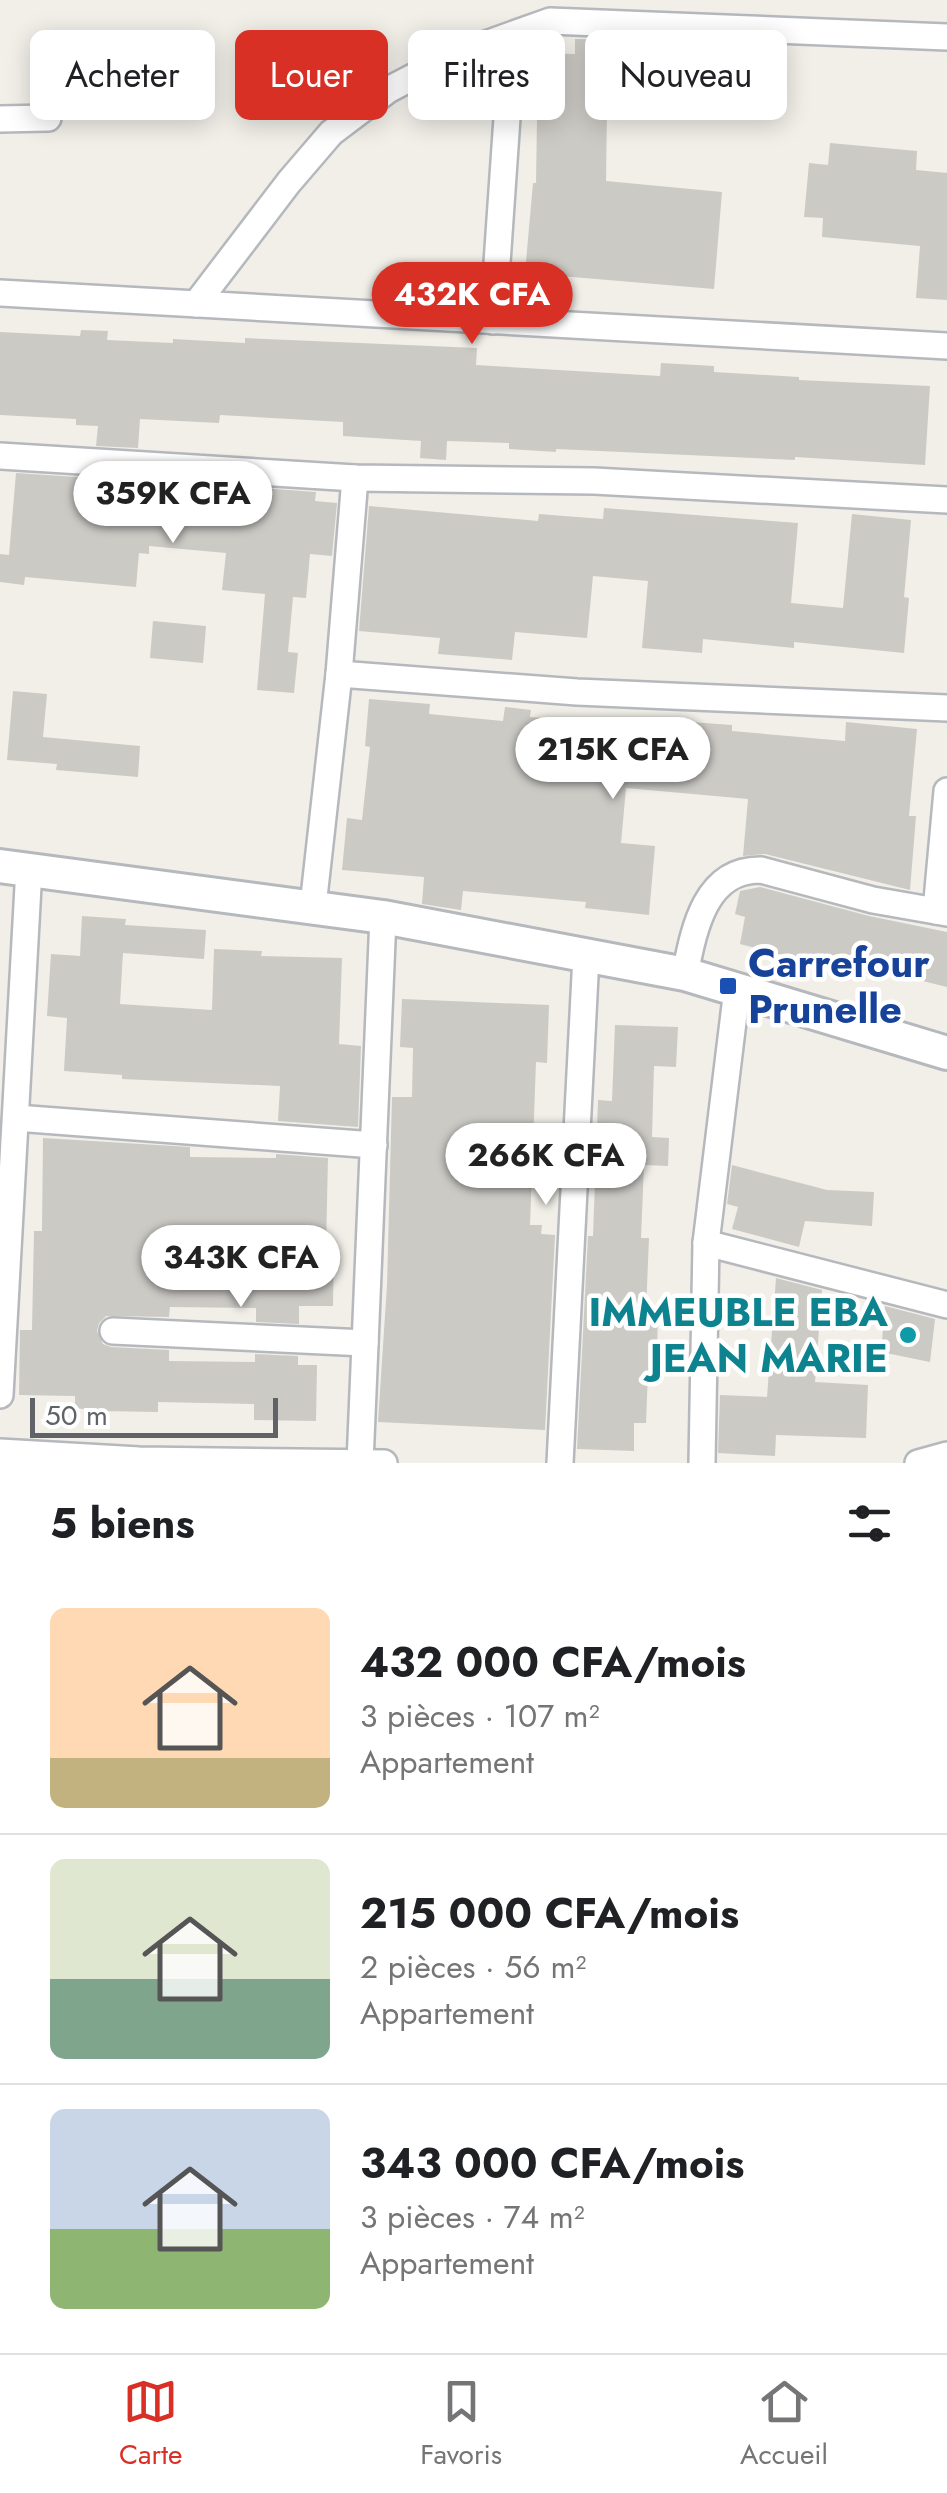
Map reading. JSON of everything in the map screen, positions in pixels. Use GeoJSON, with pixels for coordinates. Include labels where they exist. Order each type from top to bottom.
{"type":"FeatureCollection","features":[{"type":"Feature","properties":{"kind":"street"},"geometry":{"type":"LineString","coordinates":[[527,30],[550,21],[947,37]]}},
{"type":"Feature","properties":{"kind":"street"},"geometry":{"type":"LineString","coordinates":[[196,304],[332,132],[408,80]]}},
{"type":"Feature","properties":{"kind":"street"},"geometry":{"type":"LineString","coordinates":[[0,118],[30,118]]}},
{"type":"Feature","properties":{"kind":"street"},"geometry":{"type":"LineString","coordinates":[[493,320],[508,120]]}},
{"type":"Feature","properties":{"kind":"street"},"geometry":{"type":"LineString","coordinates":[[0,293],[947,346]]}},
{"type":"Feature","properties":{"kind":"street"},"geometry":{"type":"LineString","coordinates":[[0,456],[355,478],[594,481],[947,500]]}},
{"type":"Feature","properties":{"kind":"street"},"geometry":{"type":"LineString","coordinates":[[313,906],[339,674],[355,478]]}},
{"type":"Feature","properties":{"kind":"street"},"geometry":{"type":"LineString","coordinates":[[339,674],[577,692],[947,708]]}},
{"type":"Feature","properties":{"kind":"street"},"geometry":{"type":"LineString","coordinates":[[684,974],[694,928],[708,895],[742,870],[761,870],[874,900],[942,912],[947,791]]}},
{"type":"Feature","properties":{"kind":"street"},"geometry":{"type":"LineString","coordinates":[[0,1395],[16,1118],[15,867],[383,917],[684,974],[947,1053]]}},
{"type":"Feature","properties":{"kind":"street"},"geometry":{"type":"LineString","coordinates":[[0,1452],[139,1462],[368,1462],[365,1343],[383,917]]}},
{"type":"Feature","properties":{"kind":"street"},"geometry":{"type":"LineString","coordinates":[[560,1463],[586,956]]}},
{"type":"Feature","properties":{"kind":"street"},"geometry":{"type":"LineString","coordinates":[[702,1463],[706,1244],[737,989]]}},
{"type":"Feature","properties":{"kind":"street"},"geometry":{"type":"LineString","coordinates":[[16,1118],[374,1145]]}},
{"type":"Feature","properties":{"kind":"street"},"geometry":{"type":"LineString","coordinates":[[706,1244],[947,1305]]}},
{"type":"Feature","properties":{"kind":"street"},"geometry":{"type":"LineString","coordinates":[[113,1331],[365,1343]]}},
{"type":"Feature","properties":{"kind":"street"},"geometry":{"type":"LineString","coordinates":[[918,1463],[947,1455]]}},
{"type":"Feature","properties":{"kind":"building"},"geometry":{"type":"Polygon","coordinates":[[[575,39],[585,39],[585,120],[607,120],[606,181],[722,192],[714,289],[525,273],[536,183],[537,120],[565,120],[565,54],[575,54],[575,39]]]}},
{"type":"Feature","properties":{"kind":"building"},"geometry":{"type":"Polygon","coordinates":[[[830,143],[917,151],[916,170],[947,173],[947,300],[916,298],[920,246],[822,237],[823,218],[804,217],[809,163],[828,165],[830,143]]]}},
{"type":"Feature","properties":{"kind":"building"},"geometry":{"type":"Polygon","coordinates":[[[81,330],[108,331],[107,340],[173,343],[173,339],[245,343],[245,338],[477,348],[476,365],[660,376],[661,363],[714,366],[714,372],[799,380],[930,386],[925,465],[795,457],[556,452],[509,449],[509,443],[447,441],[446,460],[420,458],[421,441],[343,436],[343,422],[220,415],[219,423],[140,419],[138,448],[96,446],[98,426],[76,425],[76,419],[0,415],[0,332],[80,336],[81,330]]]}},
{"type":"Feature","properties":{"kind":"building"},"geometry":{"type":"Polygon","coordinates":[[[16,473],[138,481],[136,498],[259,509],[261,488],[316,492],[315,501],[337,503],[332,556],[310,554],[306,598],[293,597],[288,652],[298,653],[294,693],[257,690],[265,594],[222,590],[226,553],[149,546],[149,554],[139,553],[136,587],[25,577],[24,585],[0,582],[0,554],[9,555],[16,473]]]}},
{"type":"Feature","properties":{"kind":"building"},"geometry":{"type":"Polygon","coordinates":[[[369,506],[538,521],[539,514],[603,519],[604,508],[798,523],[791,603],[843,608],[852,514],[911,520],[904,653],[794,642],[794,648],[703,639],[702,653],[642,648],[648,581],[593,576],[587,638],[515,632],[512,660],[438,654],[440,638],[359,631],[369,506]]]}},
{"type":"Feature","properties":{"kind":"building"},"geometry":{"type":"Polygon","coordinates":[[[153,621],[206,626],[203,663],[150,658],[153,621]]]}},
{"type":"Feature","properties":{"kind":"building"},"geometry":{"type":"Polygon","coordinates":[[[13,691],[47,694],[43,737],[140,746],[138,777],[56,770],[57,764],[7,760],[13,691]]]}},
{"type":"Feature","properties":{"kind":"building"},"geometry":{"type":"Polygon","coordinates":[[[369,699],[430,704],[429,714],[503,721],[505,707],[531,710],[530,717],[588,722],[588,731],[661,737],[663,720],[732,725],[732,731],[845,741],[846,722],[917,729],[909,816],[916,816],[910,890],[765,854],[743,856],[748,799],[626,788],[621,843],[655,846],[649,915],[585,908],[586,902],[463,891],[461,910],[422,904],[424,877],[342,870],[347,818],[362,820],[370,747],[365,746],[369,699]]]}},
{"type":"Feature","properties":{"kind":"building"},"geometry":{"type":"Polygon","coordinates":[[[760,887],[947,932],[947,987],[878,970],[876,979],[740,944],[745,917],[735,914],[740,891],[760,887]]]}},
{"type":"Feature","properties":{"kind":"building"},"geometry":{"type":"Polygon","coordinates":[[[82,916],[126,919],[125,925],[206,930],[204,959],[123,953],[120,1004],[212,1010],[214,949],[262,951],[261,956],[342,958],[339,1044],[361,1046],[358,1127],[278,1121],[280,1086],[122,1079],[122,1075],[64,1071],[67,1018],[47,1016],[51,954],[80,956],[82,916]]]}},
{"type":"Feature","properties":{"kind":"building"},"geometry":{"type":"Polygon","coordinates":[[[402,999],[549,1005],[547,1063],[536,1062],[530,1225],[542,1225],[541,1234],[555,1235],[545,1430],[378,1422],[387,1285],[392,1097],[412,1097],[413,1048],[400,1047],[402,999]]]}},
{"type":"Feature","properties":{"kind":"building"},"geometry":{"type":"Polygon","coordinates":[[[615,1025],[678,1027],[676,1067],[654,1066],[652,1137],[669,1138],[668,1166],[644,1165],[641,1238],[649,1238],[646,1311],[658,1312],[657,1353],[651,1353],[648,1372],[646,1423],[634,1423],[634,1451],[577,1449],[588,1236],[593,1236],[598,1100],[612,1101],[615,1025]]]}},
{"type":"Feature","properties":{"kind":"building"},"geometry":{"type":"Polygon","coordinates":[[[43,1138],[190,1147],[190,1157],[276,1158],[276,1154],[328,1158],[326,1246],[334,1246],[333,1306],[299,1306],[299,1324],[256,1322],[256,1308],[170,1307],[169,1317],[106,1316],[97,1331],[103,1344],[111,1347],[169,1350],[169,1361],[255,1362],[255,1354],[298,1356],[298,1365],[317,1365],[316,1421],[254,1420],[254,1404],[158,1402],[158,1412],[99,1411],[75,1408],[75,1396],[19,1395],[20,1330],[32,1330],[34,1231],[42,1231],[43,1138]]]}},
{"type":"Feature","properties":{"kind":"building"},"geometry":{"type":"Polygon","coordinates":[[[732,1165],[827,1190],[874,1192],[872,1226],[805,1221],[799,1247],[732,1229],[738,1207],[727,1204],[732,1165]]]}},
{"type":"Feature","properties":{"kind":"building"},"geometry":{"type":"Polygon","coordinates":[[[776,1278],[822,1290],[815,1382],[868,1385],[866,1438],[776,1435],[775,1456],[718,1453],[720,1395],[767,1397],[776,1278]]]}},
{"type":"Feature","properties":{"kind":"building","name":"IMMEUBLE EBA JEAN MARIE"},"geometry":{"type":"Polygon","coordinates":[[[885,1306],[935,1319],[930,1362],[881,1352],[885,1306]]]}},
{"type":"Feature","properties":{"kind":"place","name":"Carrefour Prunelle"},"geometry":{"type":"Point","coordinates":[728,986]}},
{"type":"Feature","properties":{"kind":"place","name":"IMMEUBLE EBA JEAN MARIE"},"geometry":{"type":"Point","coordinates":[908,1335]}}]}
